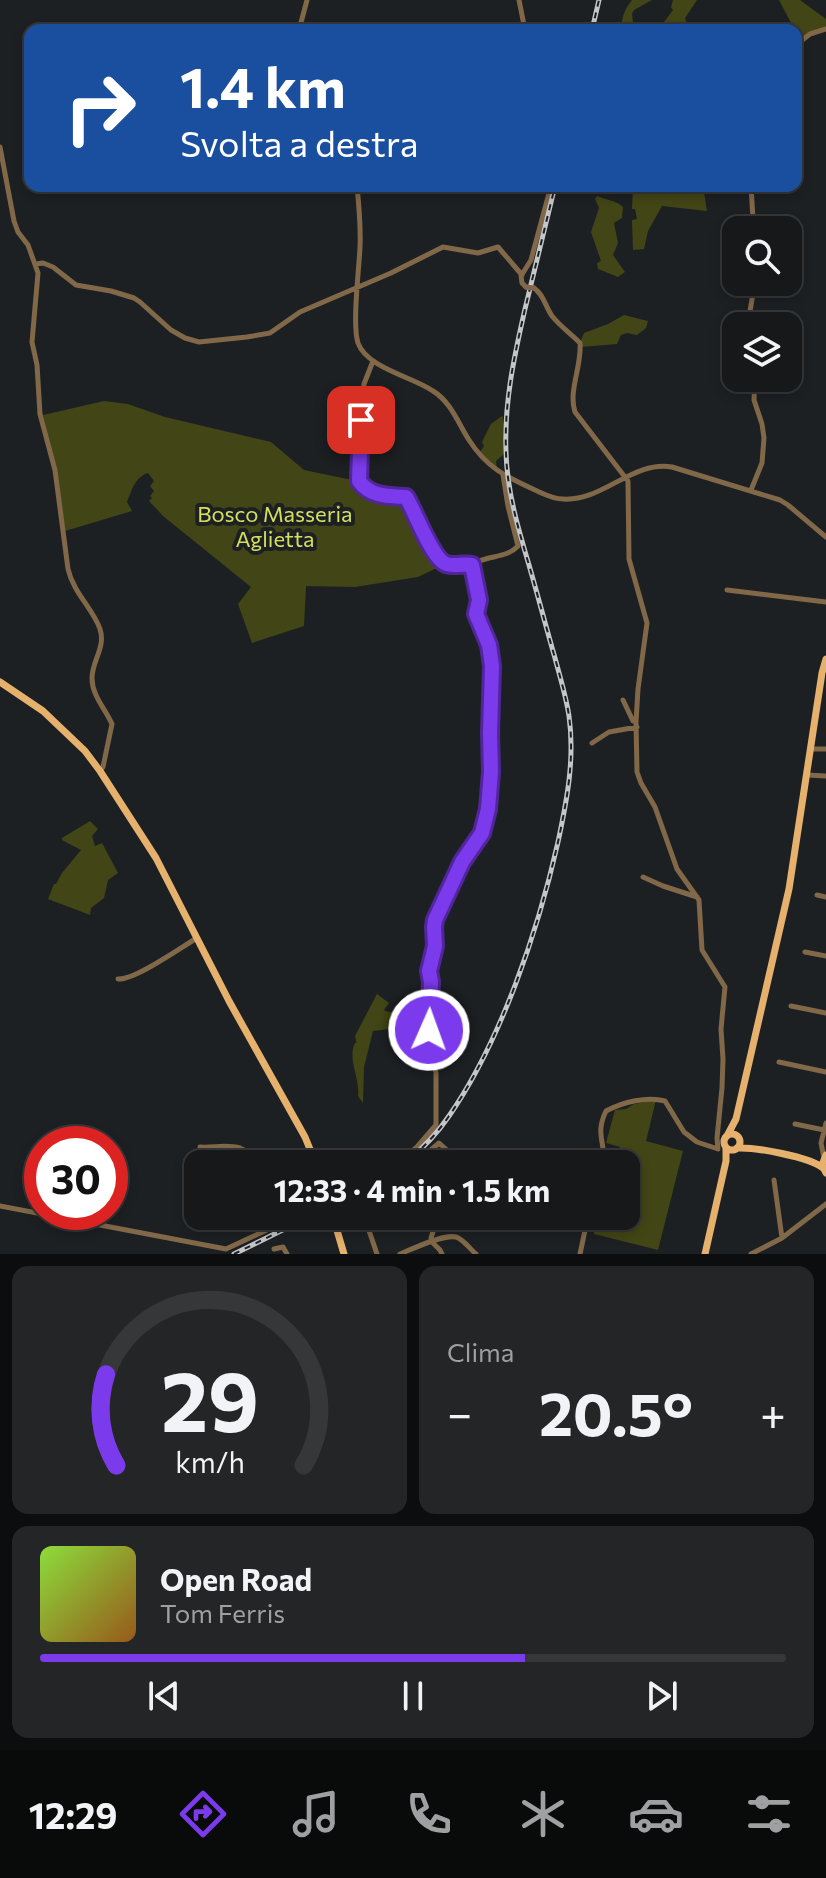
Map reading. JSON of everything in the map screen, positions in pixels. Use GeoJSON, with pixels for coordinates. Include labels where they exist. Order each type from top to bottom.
{"type":"FeatureCollection","features":[{"type":"Feature","properties":{"kind":"main road"},"geometry":{"type":"LineString","coordinates":[[705,1254],[726,1148],[736,1119],[789,889],[826,659]]}},
{"type":"Feature","properties":{"kind":"main road"},"geometry":{"type":"LineString","coordinates":[[820,689],[826,668]]}},
{"type":"Feature","properties":{"kind":"main road"},"geometry":{"type":"LineString","coordinates":[[0,682],[43,711],[85,751],[100,771],[154,854],[310,1150]]}},
{"type":"Feature","properties":{"kind":"main road"},"geometry":{"type":"LineString","coordinates":[[726,1148],[740,1143],[736,1119]]}},
{"type":"Feature","properties":{"kind":"main road"},"geometry":{"type":"LineString","coordinates":[[726,1148],[732,1134],[754,1148]]}},
{"type":"Feature","properties":{"kind":"main road"},"geometry":{"type":"LineString","coordinates":[[726,1148],[754,1148],[795,1157],[818,1164],[824,1171]]}},
{"type":"Feature","properties":{"kind":"main road"},"geometry":{"type":"LineString","coordinates":[[795,1157],[811,1159],[825,1155],[824,1171]]}},
{"type":"Feature","properties":{"kind":"main road"},"geometry":{"type":"LineString","coordinates":[[337,1230],[344,1254]]}},
{"type":"Feature","properties":{"kind":"street"},"geometry":{"type":"LineString","coordinates":[[301,24],[307,0]]}},
{"type":"Feature","properties":{"kind":"street"},"geometry":{"type":"LineString","coordinates":[[519,0],[524,24]]}},
{"type":"Feature","properties":{"kind":"street"},"geometry":{"type":"LineString","coordinates":[[802,40],[826,29]]}},
{"type":"Feature","properties":{"kind":"street"},"geometry":{"type":"LineString","coordinates":[[0,147],[16,227],[36,264],[38,278],[31,339],[38,372],[40,414],[55,470],[69,574],[102,637],[92,680],[95,696],[112,726],[100,771]]}},
{"type":"Feature","properties":{"kind":"street"},"geometry":{"type":"LineString","coordinates":[[358,192],[361,233],[356,324],[358,343],[364,354],[373,361],[442,397],[488,464],[503,475],[550,496],[567,500],[582,497],[647,468],[668,466],[783,502],[826,537]]}},
{"type":"Feature","properties":{"kind":"street"},"geometry":{"type":"LineString","coordinates":[[549,192],[522,283],[541,294],[552,317],[580,343],[579,369],[572,399],[575,412],[628,481],[629,559],[647,620],[637,725],[639,778],[654,803],[677,869],[698,897],[701,947],[725,990],[721,1022],[726,1148],[697,1142],[684,1132],[665,1101],[649,1099],[606,1111],[600,1128],[604,1150]]}},
{"type":"Feature","properties":{"kind":"street"},"geometry":{"type":"LineString","coordinates":[[751,192],[753,216]]}},
{"type":"Feature","properties":{"kind":"street"},"geometry":{"type":"LineString","coordinates":[[36,264],[53,267],[76,285],[111,291],[137,300],[171,330],[199,342],[270,333],[296,314],[443,247],[478,253],[498,247],[522,275]]}},
{"type":"Feature","properties":{"kind":"street"},"geometry":{"type":"LineString","coordinates":[[373,361],[364,384],[359,481],[371,493],[406,497],[440,560],[446,564],[469,563],[473,567],[479,600],[476,614],[489,645],[492,666],[488,809],[482,833],[462,862],[435,920],[435,941],[429,971],[428,1025],[437,1078],[436,1125],[413,1150]]}},
{"type":"Feature","properties":{"kind":"street"},"geometry":{"type":"LineString","coordinates":[[751,490],[762,463],[764,438],[754,404],[754,392]]}},
{"type":"Feature","properties":{"kind":"street"},"geometry":{"type":"LineString","coordinates":[[473,567],[477,561],[499,557],[518,546],[503,475]]}},
{"type":"Feature","properties":{"kind":"street"},"geometry":{"type":"LineString","coordinates":[[727,590],[826,602]]}},
{"type":"Feature","properties":{"kind":"street"},"geometry":{"type":"LineString","coordinates":[[623,700],[637,725]]}},
{"type":"Feature","properties":{"kind":"street"},"geometry":{"type":"LineString","coordinates":[[592,743],[609,732],[637,725]]}},
{"type":"Feature","properties":{"kind":"street"},"geometry":{"type":"LineString","coordinates":[[811,749],[826,749]]}},
{"type":"Feature","properties":{"kind":"street"},"geometry":{"type":"LineString","coordinates":[[807,775],[826,776]]}},
{"type":"Feature","properties":{"kind":"street"},"geometry":{"type":"LineString","coordinates":[[643,877],[698,897]]}},
{"type":"Feature","properties":{"kind":"street"},"geometry":{"type":"LineString","coordinates":[[817,895],[826,897]]}},
{"type":"Feature","properties":{"kind":"street"},"geometry":{"type":"LineString","coordinates":[[118,979],[123,980],[145,970],[197,938]]}},
{"type":"Feature","properties":{"kind":"street"},"geometry":{"type":"LineString","coordinates":[[805,952],[826,956]]}},
{"type":"Feature","properties":{"kind":"street"},"geometry":{"type":"LineString","coordinates":[[791,1006],[826,1013]]}},
{"type":"Feature","properties":{"kind":"street"},"geometry":{"type":"LineString","coordinates":[[779,1062],[826,1072]]}},
{"type":"Feature","properties":{"kind":"street"},"geometry":{"type":"LineString","coordinates":[[795,1124],[823,1133]]}},
{"type":"Feature","properties":{"kind":"street"},"geometry":{"type":"LineString","coordinates":[[823,1133],[825,1155]]}},
{"type":"Feature","properties":{"kind":"street"},"geometry":{"type":"LineString","coordinates":[[811,1159],[818,1154],[823,1133]]}},
{"type":"Feature","properties":{"kind":"street"},"geometry":{"type":"LineString","coordinates":[[431,1150],[439,1143],[447,1150]]}},
{"type":"Feature","properties":{"kind":"street"},"geometry":{"type":"LineString","coordinates":[[200,1147],[224,1146],[243,1150]]}},
{"type":"Feature","properties":{"kind":"street"},"geometry":{"type":"LineString","coordinates":[[774,1180],[782,1238]]}},
{"type":"Feature","properties":{"kind":"street"},"geometry":{"type":"LineString","coordinates":[[751,1254],[782,1238],[826,1204]]}},
{"type":"Feature","properties":{"kind":"street"},"geometry":{"type":"LineString","coordinates":[[0,1206],[226,1249],[267,1230]]}},
{"type":"Feature","properties":{"kind":"street"},"geometry":{"type":"LineString","coordinates":[[369,1230],[377,1254]]}},
{"type":"Feature","properties":{"kind":"street"},"geometry":{"type":"LineString","coordinates":[[434,1230],[432,1242],[442,1254]]}},
{"type":"Feature","properties":{"kind":"street"},"geometry":{"type":"LineString","coordinates":[[580,1254],[585,1230]]}},
{"type":"Feature","properties":{"kind":"street"},"geometry":{"type":"LineString","coordinates":[[400,1254],[448,1237],[457,1237],[476,1254]]}},
{"type":"Feature","properties":{"kind":"street"},"geometry":{"type":"LineString","coordinates":[[274,1249],[283,1247],[287,1254]]}},
{"type":"Feature","properties":{"kind":"green space"},"geometry":{"type":"Polygon","coordinates":[[[632,0],[652,0],[634,10],[633,24],[622,24],[632,0]]]}},
{"type":"Feature","properties":{"kind":"green space"},"geometry":{"type":"Polygon","coordinates":[[[673,0],[697,0],[685,18],[687,24],[662,24],[673,10],[673,0]]]}},
{"type":"Feature","properties":{"kind":"green space"},"geometry":{"type":"Polygon","coordinates":[[[779,0],[800,0],[826,19],[826,28],[802,39],[802,24],[792,24],[779,0]]]}},
{"type":"Feature","properties":{"kind":"green space"},"geometry":{"type":"Polygon","coordinates":[[[633,192],[704,192],[707,211],[662,206],[648,231],[644,249],[633,250],[632,220],[637,219],[635,209],[632,209],[633,192]]]}},
{"type":"Feature","properties":{"kind":"green space"},"geometry":{"type":"Polygon","coordinates":[[[597,196],[623,207],[622,218],[614,223],[618,243],[613,255],[625,272],[618,277],[598,269],[597,263],[601,261],[591,232],[599,208],[595,199],[597,196]]]}},
{"type":"Feature","properties":{"kind":"green space"},"geometry":{"type":"Polygon","coordinates":[[[624,315],[648,321],[646,328],[637,335],[621,335],[617,344],[581,347],[584,333],[624,315]]]}},
{"type":"Feature","properties":{"kind":"green space","name":"Bosco Masseria Aglietta"},"geometry":{"type":"Polygon","coordinates":[[[104,401],[128,404],[165,417],[271,442],[304,470],[352,480],[376,496],[407,499],[443,565],[418,577],[355,587],[306,586],[304,626],[252,643],[238,604],[251,587],[163,516],[149,501],[154,491],[150,486],[154,481],[148,473],[137,481],[127,502],[132,511],[65,531],[57,469],[43,415],[104,401]]]}},
{"type":"Feature","properties":{"kind":"green space"},"geometry":{"type":"Polygon","coordinates":[[[502,416],[503,455],[496,461],[497,471],[480,452],[491,424],[502,416]]]}},
{"type":"Feature","properties":{"kind":"green space"},"geometry":{"type":"Polygon","coordinates":[[[90,821],[98,829],[92,836],[95,846],[102,843],[118,873],[108,880],[104,898],[91,908],[90,915],[48,899],[54,884],[81,850],[62,838],[90,821]]]}},
{"type":"Feature","properties":{"kind":"green space"},"geometry":{"type":"Polygon","coordinates":[[[377,994],[389,1003],[385,1011],[406,1016],[405,1027],[373,1031],[364,1067],[363,1103],[358,1096],[353,1049],[355,1036],[377,994]]]}},
{"type":"Feature","properties":{"kind":"green space"},"geometry":{"type":"Polygon","coordinates":[[[656,1100],[646,1141],[683,1151],[658,1250],[594,1234],[594,1230],[640,1230],[640,1150],[619,1150],[620,1147],[606,1143],[615,1110],[656,1100]]]}},
{"type":"Feature","properties":{"kind":"railway"},"geometry":{"type":"LineString","coordinates":[[593,24],[599,0]]}},
{"type":"Feature","properties":{"kind":"railway"},"geometry":{"type":"LineString","coordinates":[[419,1150],[449,1116],[468,1086],[516,984],[540,912],[567,795],[571,764],[568,709],[514,509],[506,452],[508,398],[514,362],[554,192]]}},
{"type":"Feature","properties":{"kind":"railway"},"geometry":{"type":"LineString","coordinates":[[234,1254],[283,1230]]}},
{"type":"Feature","properties":{"kind":"route"},"geometry":{"type":"LineString","coordinates":[[361,420],[359,481],[371,493],[406,497],[443,563],[472,565],[479,600],[476,614],[492,658],[491,772],[487,818],[435,920],[435,946],[429,971],[429,1030]]}}]}
